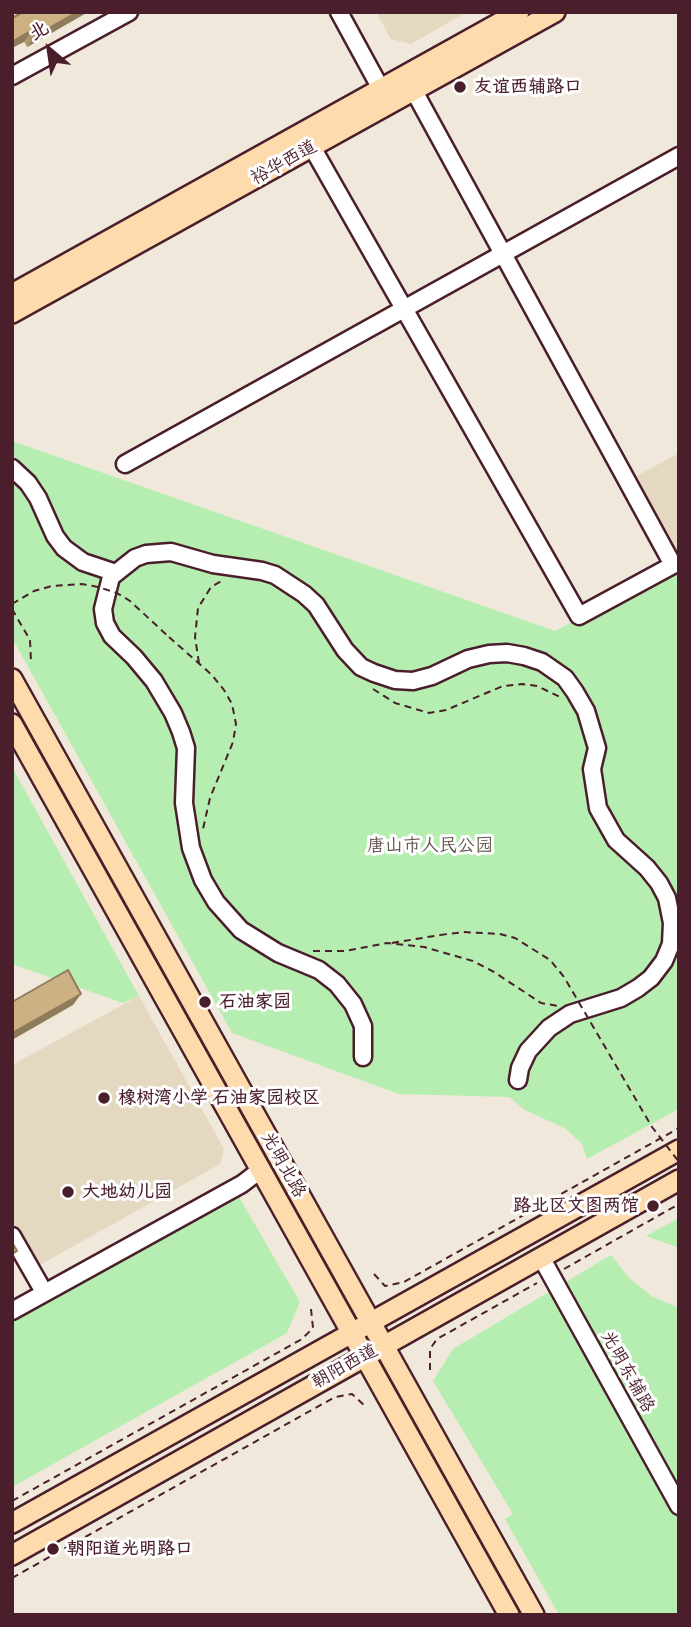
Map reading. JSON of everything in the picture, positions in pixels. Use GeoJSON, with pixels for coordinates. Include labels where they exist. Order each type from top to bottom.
{"type":"FeatureCollection","features":[{"type":"Feature","properties":{"kind":"main road","name":"裕华西道"},"geometry":{"type":"LineString","coordinates":[[12,293],[519,12]]}},
{"type":"Feature","properties":{"kind":"main road","name":"裕华西道"},"geometry":{"type":"LineString","coordinates":[[12,313],[555,12]]}},
{"type":"Feature","properties":{"kind":"main road","name":"光明北路"},"geometry":{"type":"LineString","coordinates":[[12,679],[534,1615]]}},
{"type":"Feature","properties":{"kind":"main road","name":"光明北路"},"geometry":{"type":"LineString","coordinates":[[12,724],[509,1615]]}},
{"type":"Feature","properties":{"kind":"main road","name":"朝阳西道"},"geometry":{"type":"LineString","coordinates":[[12,1523],[679,1150]]}},
{"type":"Feature","properties":{"kind":"main road","name":"朝阳西道"},"geometry":{"type":"LineString","coordinates":[[12,1555],[679,1180]]}},
{"type":"Feature","properties":{"kind":"street"},"geometry":{"type":"LineString","coordinates":[[12,76],[129,12]]}},
{"type":"Feature","properties":{"kind":"street"},"geometry":{"type":"LineString","coordinates":[[339,12],[381,89]]}},
{"type":"Feature","properties":{"kind":"street"},"geometry":{"type":"LineString","coordinates":[[312,147],[579,616],[673,565],[414,91]]}},
{"type":"Feature","properties":{"kind":"street"},"geometry":{"type":"LineString","coordinates":[[125,464],[679,156]]}},
{"type":"Feature","properties":{"kind":"street"},"geometry":{"type":"LineString","coordinates":[[12,468],[28,483],[38,498],[55,536],[64,548],[83,562],[116,573]]}},
{"type":"Feature","properties":{"kind":"street"},"geometry":{"type":"LineString","coordinates":[[363,1057],[363,1026],[353,1004],[337,984],[319,970],[278,953],[241,930],[216,902],[203,880],[191,848],[186,814],[186,748],[181,732],[173,712],[154,681],[112,636],[105,623],[103,609],[111,577],[135,558],[146,554],[171,552],[213,564],[275,575],[316,605],[345,650],[361,667],[395,680],[413,681],[432,676],[468,659],[489,654],[524,656],[555,669],[575,692],[586,711],[597,748],[593,769],[598,808],[616,840],[647,868],[659,883],[667,898],[675,945],[652,978],[638,988],[621,999],[570,1014],[549,1028],[528,1051],[518,1080]]}},
{"type":"Feature","properties":{"kind":"street"},"geometry":{"type":"LineString","coordinates":[[12,1301],[237,1175],[259,1171]]}},
{"type":"Feature","properties":{"kind":"street"},"geometry":{"type":"LineString","coordinates":[[12,1311],[242,1184],[259,1171]]}},
{"type":"Feature","properties":{"kind":"street"},"geometry":{"type":"LineString","coordinates":[[12,1236],[40,1285]]}},
{"type":"Feature","properties":{"kind":"street","name":"光明东辅路"},"geometry":{"type":"LineString","coordinates":[[541,1257],[679,1506]]}},
{"type":"Feature","properties":{"kind":"path"},"geometry":{"type":"LineString","coordinates":[[199,663],[195,638],[198,608],[211,587],[223,580]]}},
{"type":"Feature","properties":{"kind":"path"},"geometry":{"type":"LineString","coordinates":[[12,604],[52,586],[82,584],[117,593],[130,601],[199,663],[224,690],[232,704],[236,724],[228,759],[210,798],[203,834]]}},
{"type":"Feature","properties":{"kind":"path"},"geometry":{"type":"LineString","coordinates":[[12,609],[30,640],[31,662]]}},
{"type":"Feature","properties":{"kind":"path"},"geometry":{"type":"LineString","coordinates":[[371,687],[395,703],[429,713],[446,710],[503,686],[522,684],[556,694],[564,700]]}},
{"type":"Feature","properties":{"kind":"path"},"geometry":{"type":"LineString","coordinates":[[312,951],[345,951],[440,934],[474,932],[515,938],[550,960],[564,977],[652,1127],[679,1162]]}},
{"type":"Feature","properties":{"kind":"path"},"geometry":{"type":"LineString","coordinates":[[387,943],[425,947],[448,953],[494,972],[541,1003],[566,1007]]}},
{"type":"Feature","properties":{"kind":"path"},"geometry":{"type":"LineString","coordinates":[[576,1006],[586,1004]]}},
{"type":"Feature","properties":{"kind":"path"},"geometry":{"type":"LineString","coordinates":[[374,1274],[385,1286],[404,1282],[679,1128]]}},
{"type":"Feature","properties":{"kind":"path"},"geometry":{"type":"LineString","coordinates":[[12,1501],[302,1339],[313,1328],[311,1309]]}},
{"type":"Feature","properties":{"kind":"path"},"geometry":{"type":"LineString","coordinates":[[430,1370],[430,1349],[438,1339]]}},
{"type":"Feature","properties":{"kind":"path"},"geometry":{"type":"LineString","coordinates":[[12,1578],[335,1397],[352,1394],[365,1406]]}},
{"type":"Feature","properties":{"kind":"shaded area"},"geometry":{"type":"Polygon","coordinates":[[[376,12],[467,12],[411,44],[391,39],[376,12]]]}},
{"type":"Feature","properties":{"kind":"shaded area"},"geometry":{"type":"Polygon","coordinates":[[[679,453],[679,562],[633,478],[679,453]]]}},
{"type":"Feature","properties":{"kind":"shaded area","name":"橡树湾小学 石油家园校区"},"geometry":{"type":"Polygon","coordinates":[[[139,996],[224,1149],[220,1164],[38,1266],[12,1219],[12,1065],[139,996]]]}},
{"type":"Feature","properties":{"kind":"green space","name":"唐山市人民公园"},"geometry":{"type":"Polygon","coordinates":[[[12,441],[555,631],[679,565],[679,1109],[587,1159],[582,1144],[566,1129],[525,1110],[509,1097],[399,1094],[232,1033],[12,638],[12,441]]]}},
{"type":"Feature","properties":{"kind":"green space"},"geometry":{"type":"Polygon","coordinates":[[[12,767],[139,996],[123,1003],[12,964],[12,767]]]}},
{"type":"Feature","properties":{"kind":"green space"},"geometry":{"type":"Polygon","coordinates":[[[239,1197],[300,1302],[287,1333],[12,1487],[12,1322],[239,1197]]]}},
{"type":"Feature","properties":{"kind":"green space"},"geometry":{"type":"Polygon","coordinates":[[[679,1218],[679,1248],[646,1236],[679,1218]]]}},
{"type":"Feature","properties":{"kind":"green space"},"geometry":{"type":"Polygon","coordinates":[[[611,1255],[628,1277],[653,1297],[679,1308],[679,1615],[559,1615],[505,1519],[513,1514],[433,1381],[453,1349],[611,1255]]]}},
{"type":"Feature","properties":{"kind":"building"},"geometry":{"type":"Polygon","coordinates":[[[23,12],[77,12],[35,36],[32,30],[12,42],[12,18],[23,12]]]}},
{"type":"Feature","properties":{"kind":"building"},"geometry":{"type":"Polygon","coordinates":[[[68,970],[81,994],[12,1033],[12,1002],[68,970]]]}},
{"type":"Feature","properties":{"kind":"place","name":"友谊西辅路口"},"geometry":{"type":"Point","coordinates":[460,87]}},
{"type":"Feature","properties":{"kind":"place","name":"石油家园"},"geometry":{"type":"Point","coordinates":[205,1002]}},
{"type":"Feature","properties":{"kind":"place","name":"橡树湾小学 石油家园校区"},"geometry":{"type":"Point","coordinates":[104,1098]}},
{"type":"Feature","properties":{"kind":"place","name":"大地幼儿园"},"geometry":{"type":"Point","coordinates":[68,1192]}},
{"type":"Feature","properties":{"kind":"place","name":"路北区文图两馆"},"geometry":{"type":"Point","coordinates":[653,1206]}},
{"type":"Feature","properties":{"kind":"place","name":"朝阳道光明路口"},"geometry":{"type":"Point","coordinates":[53,1549]}}]}
